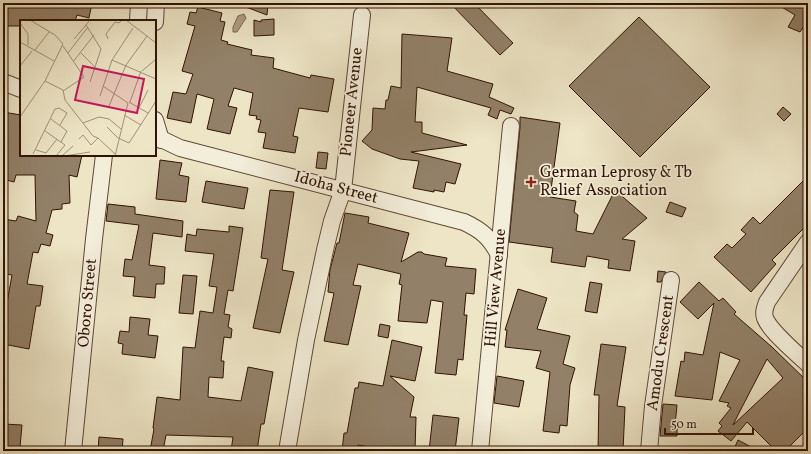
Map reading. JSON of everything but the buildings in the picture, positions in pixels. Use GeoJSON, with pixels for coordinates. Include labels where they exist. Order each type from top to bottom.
{"type":"FeatureCollection","features":[{"type":"Feature","properties":{"kind":"street"},"geometry":{"type":"LineString","coordinates":[[138,20],[139,3]]}},
{"type":"Feature","properties":{"kind":"street"},"geometry":{"type":"LineString","coordinates":[[155,20],[156,3]]}},
{"type":"Feature","properties":{"kind":"street","name":"Pioneer Avenue"},"geometry":{"type":"LineString","coordinates":[[287,451],[306,340],[332,221],[343,190],[362,15]]}},
{"type":"Feature","properties":{"kind":"street"},"geometry":{"type":"LineString","coordinates":[[3,82],[20,89]]}},
{"type":"Feature","properties":{"kind":"street","name":"Hill View Avenue"},"geometry":{"type":"LineString","coordinates":[[480,451],[511,126]]}},
{"type":"Feature","properties":{"kind":"street","name":"Idoha Street"},"geometry":{"type":"LineString","coordinates":[[157,132],[180,148],[464,222],[480,229],[488,236],[499,254]]}},
{"type":"Feature","properties":{"kind":"street","name":"Oboro Street"},"geometry":{"type":"LineString","coordinates":[[73,451],[95,223],[104,156]]}},
{"type":"Feature","properties":{"kind":"street"},"geometry":{"type":"LineString","coordinates":[[808,242],[767,302],[764,311],[765,319],[791,349],[808,364]]}},
{"type":"Feature","properties":{"kind":"street","name":"Amodu Crescent"},"geometry":{"type":"LineString","coordinates":[[649,451],[653,406],[671,280]]}},
{"type":"Feature","properties":{"kind":"shaded area"},"geometry":{"type":"Polygon","coordinates":[[[244,14],[246,18],[237,32],[233,32],[233,27],[238,16],[244,14]]]}},
{"type":"Feature","properties":{"kind":"place","name":"German Leprosy & Tb Relief Association"},"geometry":{"type":"Point","coordinates":[531,182]}}]}
